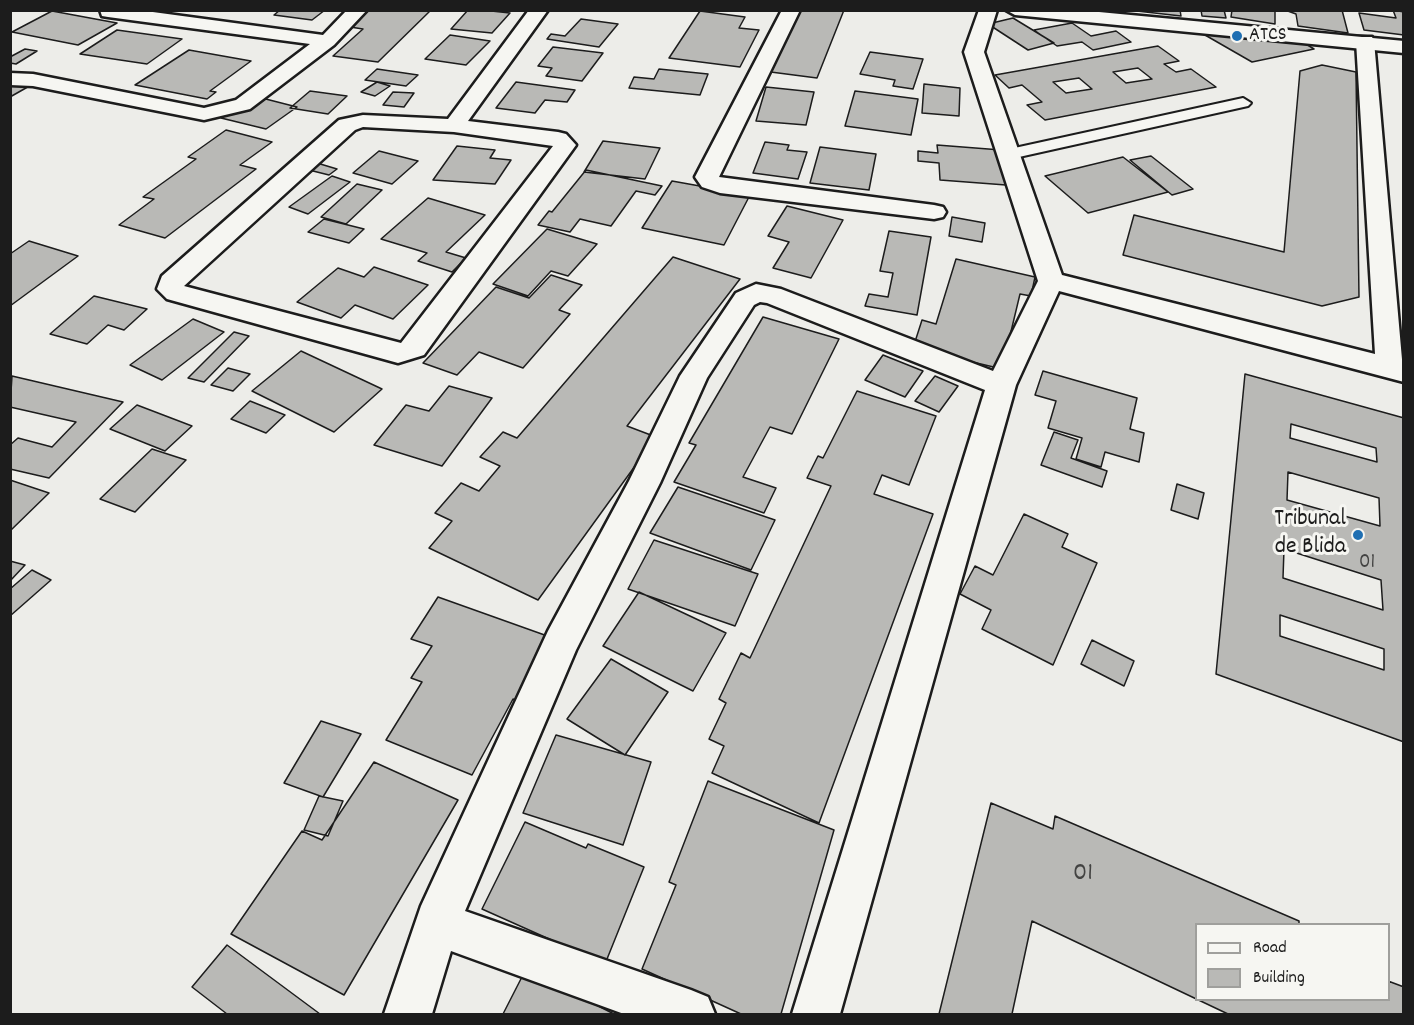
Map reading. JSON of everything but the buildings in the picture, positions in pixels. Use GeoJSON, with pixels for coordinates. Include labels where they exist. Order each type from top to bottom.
{"type":"FeatureCollection","features":[{"type":"Feature","properties":{"kind":"street"},"geometry":{"type":"LineString","coordinates":[[10,79],[33,80],[204,114],[224,111],[243,105],[327,41],[358,10]]}},
{"type":"Feature","properties":{"kind":"street"},"geometry":{"type":"LineString","coordinates":[[454,126],[539,10]]}},
{"type":"Feature","properties":{"kind":"street"},"geometry":{"type":"LineString","coordinates":[[792,10],[707,177],[710,182],[720,186],[934,212]]}},
{"type":"Feature","properties":{"kind":"street"},"geometry":{"type":"LineString","coordinates":[[816,1014],[1001,385],[1052,281],[974,52],[988,10]]}},
{"type":"Feature","properties":{"kind":"street"},"geometry":{"type":"LineString","coordinates":[[1014,10],[1116,15],[1404,47]]}},
{"type":"Feature","properties":{"kind":"street"},"geometry":{"type":"LineString","coordinates":[[108,12],[327,41]]}},
{"type":"Feature","properties":{"kind":"street"},"geometry":{"type":"LineString","coordinates":[[1052,281],[1397,370],[1365,41]]}},
{"type":"Feature","properties":{"kind":"street"},"geometry":{"type":"LineString","coordinates":[[363,121],[454,126],[558,139],[565,145],[414,348],[398,353],[176,293],[170,289],[171,282],[347,125],[363,121]]}},
{"type":"Feature","properties":{"kind":"street"},"geometry":{"type":"LineString","coordinates":[[408,1014],[437,922],[561,643],[644,483],[694,376],[745,299],[756,293],[772,295],[1001,385]]}},
{"type":"Feature","properties":{"kind":"street"},"geometry":{"type":"LineString","coordinates":[[437,922],[478,940],[691,1014]]}},
{"type":"Feature","properties":{"kind":"lane"},"geometry":{"type":"LineString","coordinates":[[1010,154],[1243,103]]}},
{"type":"Feature","properties":{"kind":"place","name":"ATCS"},"geometry":{"type":"Point","coordinates":[1237,36]}},
{"type":"Feature","properties":{"kind":"place","name":"Tribunal de Blida"},"geometry":{"type":"Point","coordinates":[1358,535]}}]}
